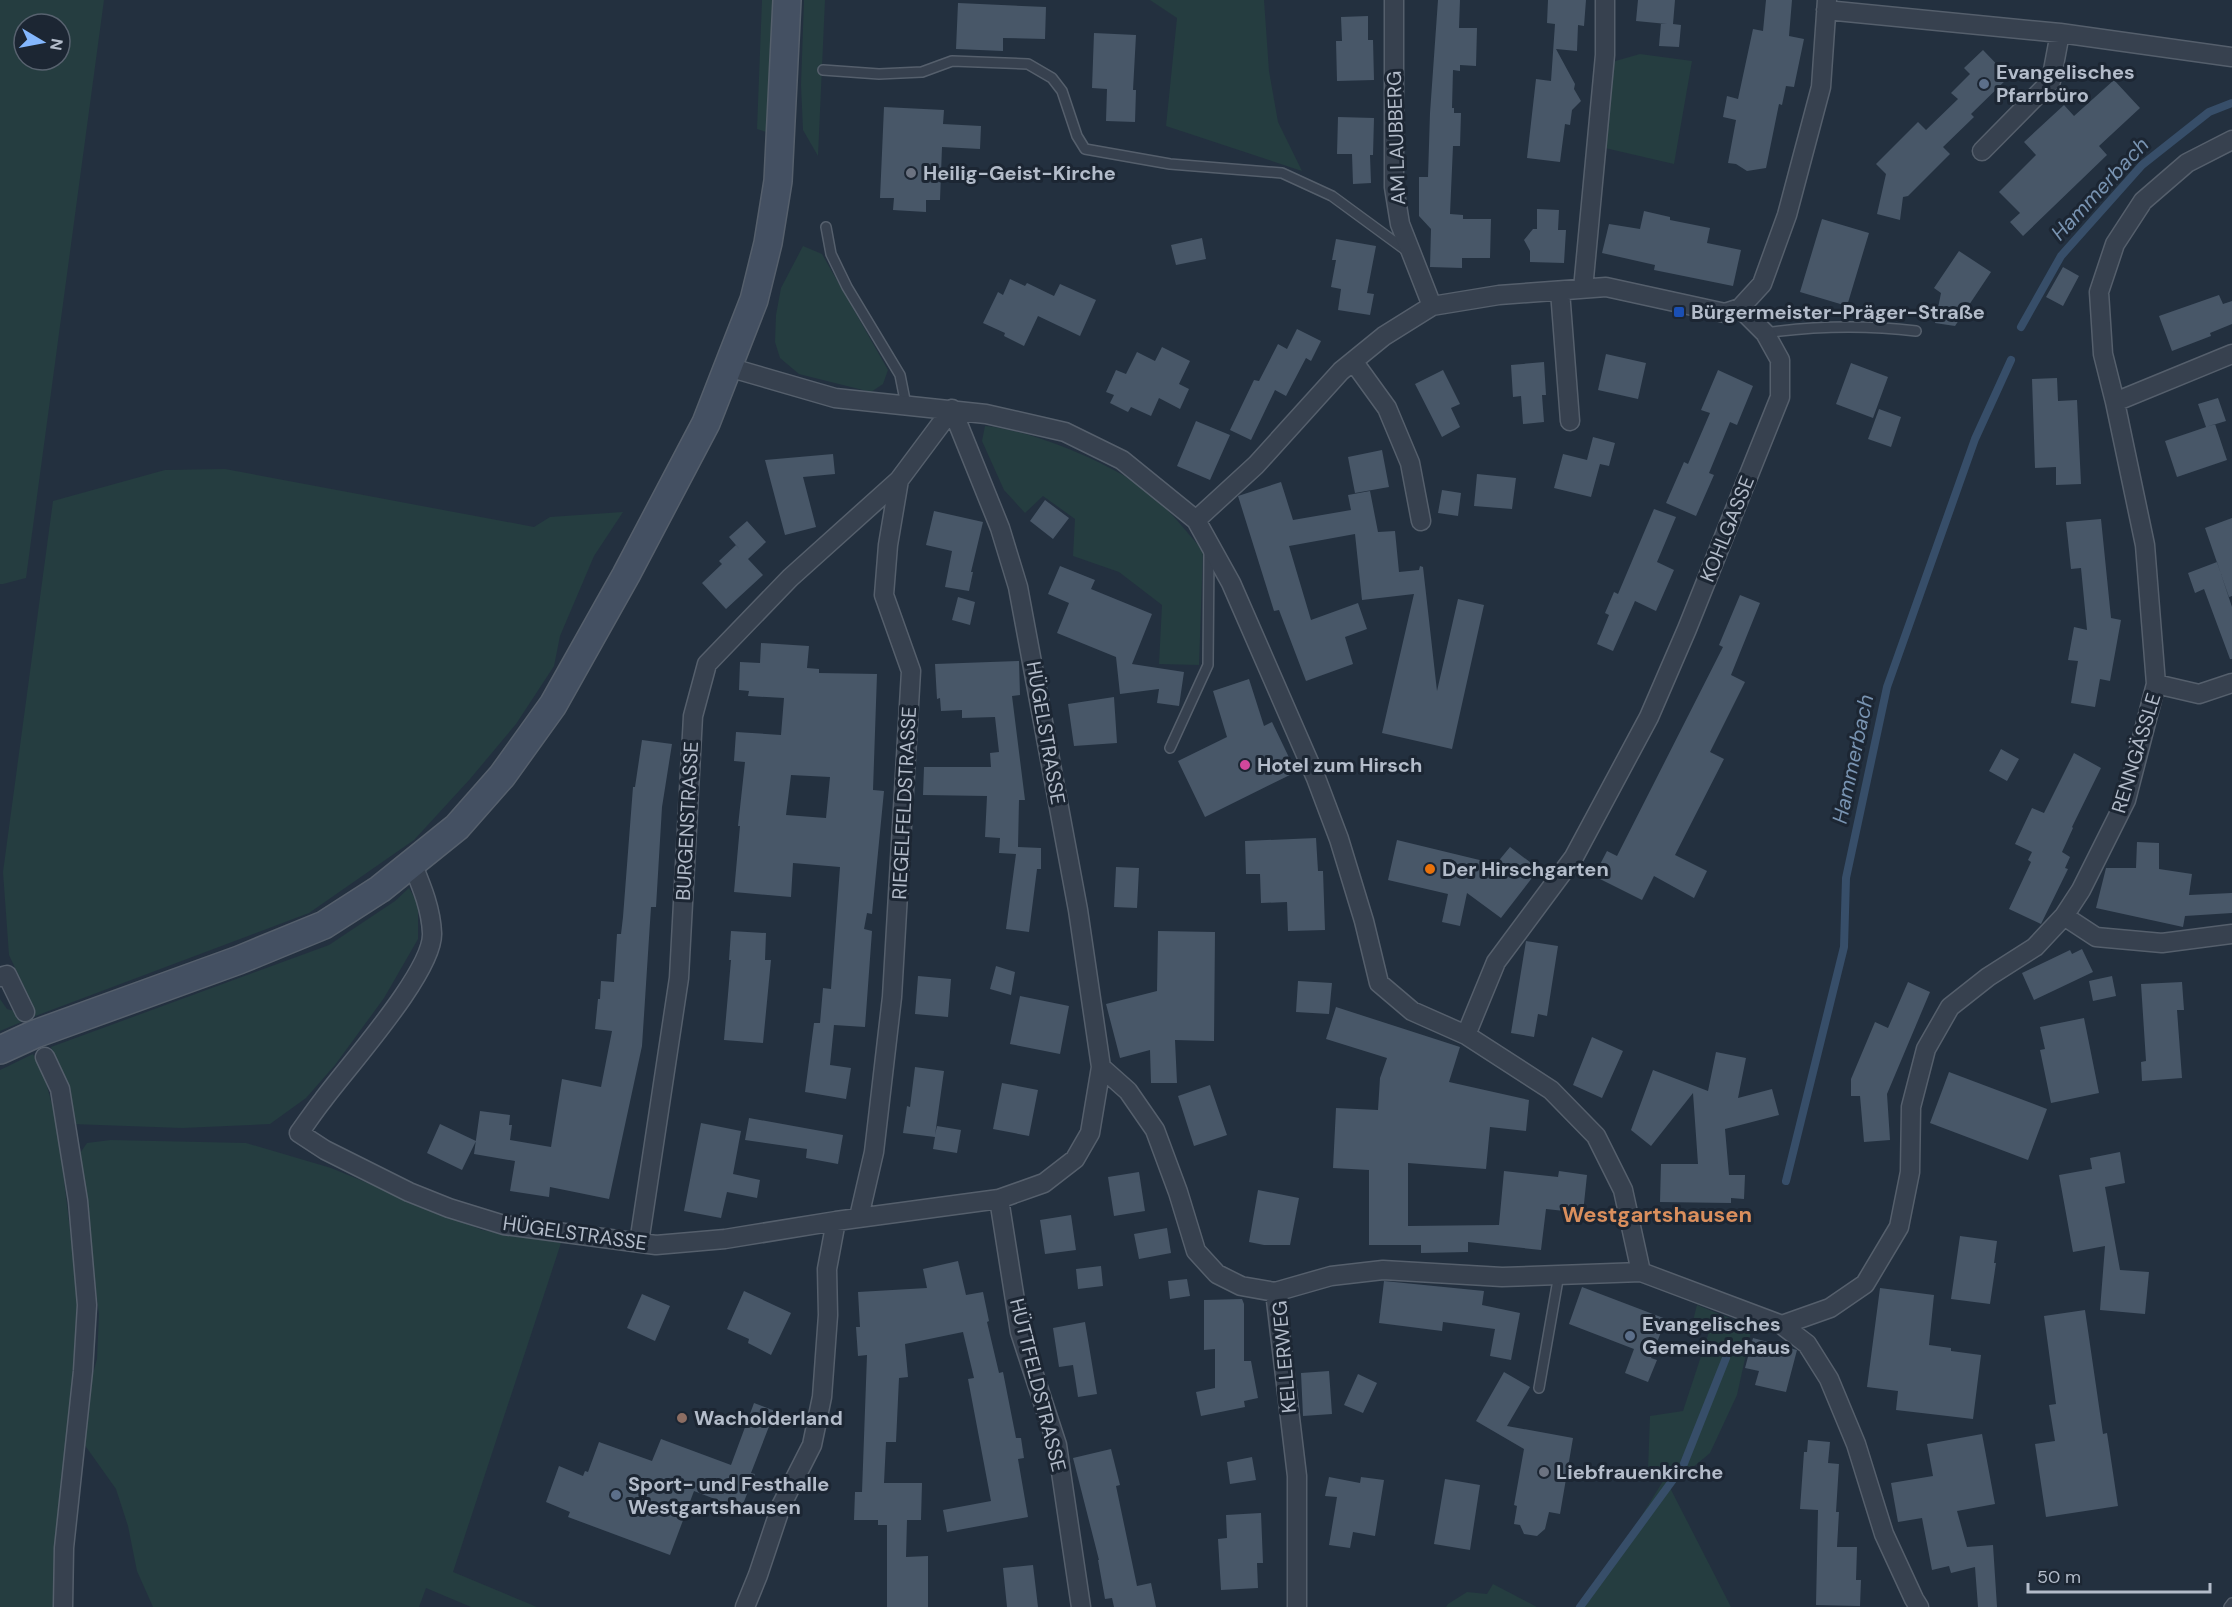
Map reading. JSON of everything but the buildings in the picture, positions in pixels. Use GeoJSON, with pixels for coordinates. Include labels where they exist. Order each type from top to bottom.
{"type":"FeatureCollection","features":[{"type":"Feature","properties":{"kind":"main road"},"geometry":{"type":"LineString","coordinates":[[0,1050],[35,1034],[239,960],[324,925],[380,889],[457,827],[502,776],[553,705],[626,575],[706,423],[754,300],[768,243],[778,181],[787,0]]}},
{"type":"Feature","properties":{"kind":"street","name":"AM LAUBBERG"},"geometry":{"type":"LineString","coordinates":[[1394,0],[1394,187],[1400,224],[1432,306]]}},
{"type":"Feature","properties":{"kind":"street"},"geometry":{"type":"LineString","coordinates":[[1583,289],[1605,55],[1605,0]]}},
{"type":"Feature","properties":{"kind":"street"},"geometry":{"type":"LineString","coordinates":[[1196,520],[1256,465],[1341,371],[1384,336],[1432,306],[1499,295],[1606,287],[1725,313],[1740,308],[1762,284],[1787,215],[1821,87],[1826,5],[2060,33],[2232,57]]}},
{"type":"Feature","properties":{"kind":"street"},"geometry":{"type":"LineString","coordinates":[[1982,151],[2051,81],[2060,33]]}},
{"type":"Feature","properties":{"kind":"street","name":"RENNGÄSSLE"},"geometry":{"type":"LineString","coordinates":[[1782,1325],[1830,1308],[1865,1284],[1899,1227],[1910,1172],[1911,1107],[1926,1049],[1950,1007],[1988,977],[2035,947],[2064,916],[2081,890],[2126,800],[2156,684],[2145,545],[2103,354],[2099,292],[2115,244],[2143,201],[2187,163],[2232,141]]}},
{"type":"Feature","properties":{"kind":"street"},"geometry":{"type":"LineString","coordinates":[[1560,291],[1570,421]]}},
{"type":"Feature","properties":{"kind":"street","name":"KOHLGASSE"},"geometry":{"type":"LineString","coordinates":[[1466,1035],[1496,962],[1574,858],[1649,717],[1683,640],[1780,397],[1780,360],[1765,333],[1740,308]]}},
{"type":"Feature","properties":{"kind":"street"},"geometry":{"type":"LineString","coordinates":[[2115,402],[2232,354]]}},
{"type":"Feature","properties":{"kind":"street"},"geometry":{"type":"LineString","coordinates":[[1353,361],[1387,408],[1392,419],[1410,463],[1421,521]]}},
{"type":"Feature","properties":{"kind":"street"},"geometry":{"type":"LineString","coordinates":[[728,367],[835,398],[986,414],[1065,432],[1122,460],[1196,520],[1231,583],[1316,778],[1339,839],[1379,983],[1412,1011],[1466,1035],[1551,1090],[1596,1136],[1623,1190],[1641,1272],[1782,1325],[1807,1344],[1829,1379],[1856,1444],[1884,1534],[1919,1607]]}},
{"type":"Feature","properties":{"kind":"street","name":"HÜGELSTRASSE"},"geometry":{"type":"LineString","coordinates":[[412,863],[427,900],[433,935],[423,964],[382,1026],[322,1100],[299,1133],[325,1150],[409,1192],[449,1208],[504,1225],[656,1245],[724,1239],[859,1217],[999,1199],[1044,1183],[1075,1159],[1090,1133],[1101,1067],[1078,909],[1018,587],[1000,528],[952,409]]}},
{"type":"Feature","properties":{"kind":"street","name":"RIEGELFELDSTRASSE"},"geometry":{"type":"LineString","coordinates":[[859,1217],[874,1152],[892,997],[911,671],[885,595],[888,545],[899,480],[952,409]]}},
{"type":"Feature","properties":{"kind":"street","name":"BURGENSTRASSE"},"geometry":{"type":"LineString","coordinates":[[639,1243],[679,978],[693,716],[707,664],[790,578],[899,480]]}},
{"type":"Feature","properties":{"kind":"street"},"geometry":{"type":"LineString","coordinates":[[2156,684],[2199,694],[2232,684]]}},
{"type":"Feature","properties":{"kind":"street"},"geometry":{"type":"LineString","coordinates":[[2064,916],[2096,937],[2162,943],[2232,934]]}},
{"type":"Feature","properties":{"kind":"street"},"geometry":{"type":"LineString","coordinates":[[0,977],[7,975],[25,1012]]}},
{"type":"Feature","properties":{"kind":"street"},"geometry":{"type":"LineString","coordinates":[[45,1057],[60,1089],[78,1201],[87,1305],[64,1548],[63,1607]]}},
{"type":"Feature","properties":{"kind":"street"},"geometry":{"type":"LineString","coordinates":[[1101,1067],[1128,1091],[1155,1130],[1178,1192],[1196,1251],[1217,1274],[1241,1286],[1275,1292]]}},
{"type":"Feature","properties":{"kind":"street","name":"HÜTTFELDSTRASSE"},"geometry":{"type":"LineString","coordinates":[[999,1199],[1020,1332],[1057,1445],[1081,1607]]}},
{"type":"Feature","properties":{"kind":"street"},"geometry":{"type":"LineString","coordinates":[[745,1607],[781,1506],[812,1445],[822,1397],[828,1315],[827,1269],[836,1221]]}},
{"type":"Feature","properties":{"kind":"street","name":"KELLERWEG"},"geometry":{"type":"LineString","coordinates":[[1297,1607],[1297,1476],[1275,1292],[1331,1276],[1383,1270],[1502,1277],[1641,1272]]}},
{"type":"Feature","properties":{"kind":"lane"},"geometry":{"type":"LineString","coordinates":[[824,69],[879,74],[922,72],[952,61],[1028,63],[1052,78],[1062,91],[1077,136],[1085,149],[1170,164],[1282,173],[1332,196],[1413,256]]}},
{"type":"Feature","properties":{"kind":"lane"},"geometry":{"type":"LineString","coordinates":[[826,227],[831,254],[847,287],[900,375],[906,405]]}},
{"type":"Feature","properties":{"kind":"lane"},"geometry":{"type":"LineString","coordinates":[[1765,333],[1810,327],[1888,328],[1916,331]]}},
{"type":"Feature","properties":{"kind":"lane"},"geometry":{"type":"LineString","coordinates":[[1170,748],[1208,665],[1209,543]]}},
{"type":"Feature","properties":{"kind":"lane"},"geometry":{"type":"LineString","coordinates":[[1539,1388],[1559,1274]]}},
{"type":"Feature","properties":{"kind":"lane"},"geometry":{"type":"LineString","coordinates":[[2229,1607],[2232,1603]]}},
{"type":"Feature","properties":{"kind":"green space"},"geometry":{"type":"Polygon","coordinates":[[[0,0],[104,0],[26,578],[0,584],[0,0]]]}},
{"type":"Feature","properties":{"kind":"green space"},"geometry":{"type":"Polygon","coordinates":[[[762,0],[775,0],[770,128],[766,132],[757,129],[762,0]]]}},
{"type":"Feature","properties":{"kind":"green space"},"geometry":{"type":"Polygon","coordinates":[[[804,0],[825,0],[818,156],[803,130],[801,85],[804,0]]]}},
{"type":"Feature","properties":{"kind":"green space"},"geometry":{"type":"Polygon","coordinates":[[[1150,0],[1264,0],[1269,71],[1278,122],[1302,171],[1166,126],[1177,18],[1150,0]]]}},
{"type":"Feature","properties":{"kind":"green space"},"geometry":{"type":"Polygon","coordinates":[[[1640,54],[1692,61],[1674,164],[1605,148],[1612,62],[1640,54]]]}},
{"type":"Feature","properties":{"kind":"green space"},"geometry":{"type":"Polygon","coordinates":[[[803,246],[822,254],[888,370],[883,384],[871,392],[799,374],[780,358],[775,342],[776,315],[781,288],[803,246]]]}},
{"type":"Feature","properties":{"kind":"green space"},"geometry":{"type":"Polygon","coordinates":[[[985,426],[1048,441],[1095,460],[1135,483],[1157,500],[1178,521],[1203,551],[1199,665],[1159,664],[1162,605],[1119,572],[1073,556],[1075,519],[1043,496],[1025,513],[1004,490],[982,441],[985,426]]]}},
{"type":"Feature","properties":{"kind":"green space"},"geometry":{"type":"Polygon","coordinates":[[[225,469],[534,527],[550,517],[623,512],[594,556],[560,636],[554,666],[516,724],[414,840],[309,913],[0,1031],[0,999],[7,1009],[18,1012],[31,1002],[9,955],[3,872],[53,501],[165,470],[225,469]]]}},
{"type":"Feature","properties":{"kind":"green space"},"geometry":{"type":"Polygon","coordinates":[[[409,888],[418,904],[418,939],[384,998],[335,1065],[306,1098],[270,1124],[182,1128],[72,1124],[64,1081],[51,1047],[329,945],[395,901],[409,888]]]}},
{"type":"Feature","properties":{"kind":"green space"},"geometry":{"type":"Polygon","coordinates":[[[33,1054],[45,1079],[54,1112],[78,1297],[59,1607],[0,1607],[0,1070],[33,1054]]]}},
{"type":"Feature","properties":{"kind":"green space"},"geometry":{"type":"Polygon","coordinates":[[[111,1140],[246,1143],[331,1168],[482,1230],[561,1243],[453,1572],[537,1607],[471,1607],[426,1588],[419,1607],[153,1607],[137,1571],[128,1526],[116,1489],[84,1444],[88,1392],[97,1359],[99,1314],[78,1156],[87,1143],[111,1140]]]}},
{"type":"Feature","properties":{"kind":"green space"},"geometry":{"type":"Polygon","coordinates":[[[1697,1305],[1752,1327],[1737,1395],[1710,1453],[1685,1474],[1648,1470],[1650,1416],[1683,1411],[1709,1332],[1693,1321],[1697,1305]]]}},
{"type":"Feature","properties":{"kind":"green space"},"geometry":{"type":"Polygon","coordinates":[[[1665,1478],[1731,1607],[1585,1607],[1665,1478]]]}},
{"type":"Feature","properties":{"kind":"green space"},"geometry":{"type":"Polygon","coordinates":[[[1493,1584],[1537,1607],[1446,1607],[1467,1592],[1487,1594],[1493,1584]]]}},
{"type":"Feature","properties":{"kind":"waterway","name":"Hammerbach"},"geometry":{"type":"LineString","coordinates":[[2021,327],[2061,256],[2142,165],[2209,112],[2232,103]]}},
{"type":"Feature","properties":{"kind":"waterway","name":"Hammerbach"},"geometry":{"type":"LineString","coordinates":[[1786,1181],[1844,947],[1846,878],[1887,687],[1975,439],[2011,360]]}},
{"type":"Feature","properties":{"kind":"waterway","name":"Hammerbach"},"geometry":{"type":"LineString","coordinates":[[1580,1607],[1683,1466],[1726,1358]]}},
{"type":"Feature","properties":{"kind":"place","name":"Evangelisches Pfarrbüro"},"geometry":{"type":"Point","coordinates":[1984,84]}},
{"type":"Feature","properties":{"kind":"place","name":"Heilig-Geist-Kirche"},"geometry":{"type":"Point","coordinates":[911,173]}},
{"type":"Feature","properties":{"kind":"place","name":"Bürgermeister-Präger-Straße"},"geometry":{"type":"Point","coordinates":[1679,312]}},
{"type":"Feature","properties":{"kind":"place","name":"Hotel zum Hirsch"},"geometry":{"type":"Point","coordinates":[1245,765]}},
{"type":"Feature","properties":{"kind":"place","name":"Der Hirschgarten"},"geometry":{"type":"Point","coordinates":[1430,869]}},
{"type":"Feature","properties":{"kind":"place","name":"Evangelisches Gemeindehaus"},"geometry":{"type":"Point","coordinates":[1630,1336]}},
{"type":"Feature","properties":{"kind":"place","name":"Wacholderland"},"geometry":{"type":"Point","coordinates":[682,1418]}},
{"type":"Feature","properties":{"kind":"place","name":"Liebfrauenkirche"},"geometry":{"type":"Point","coordinates":[1544,1472]}},
{"type":"Feature","properties":{"kind":"place","name":"Sport- und Festhalle Westgartshausen"},"geometry":{"type":"Point","coordinates":[616,1495]}},
{"type":"Feature","properties":{"kind":"district","name":"Westgartshausen"},"geometry":{"type":"Point","coordinates":[1657,1214]}}]}
